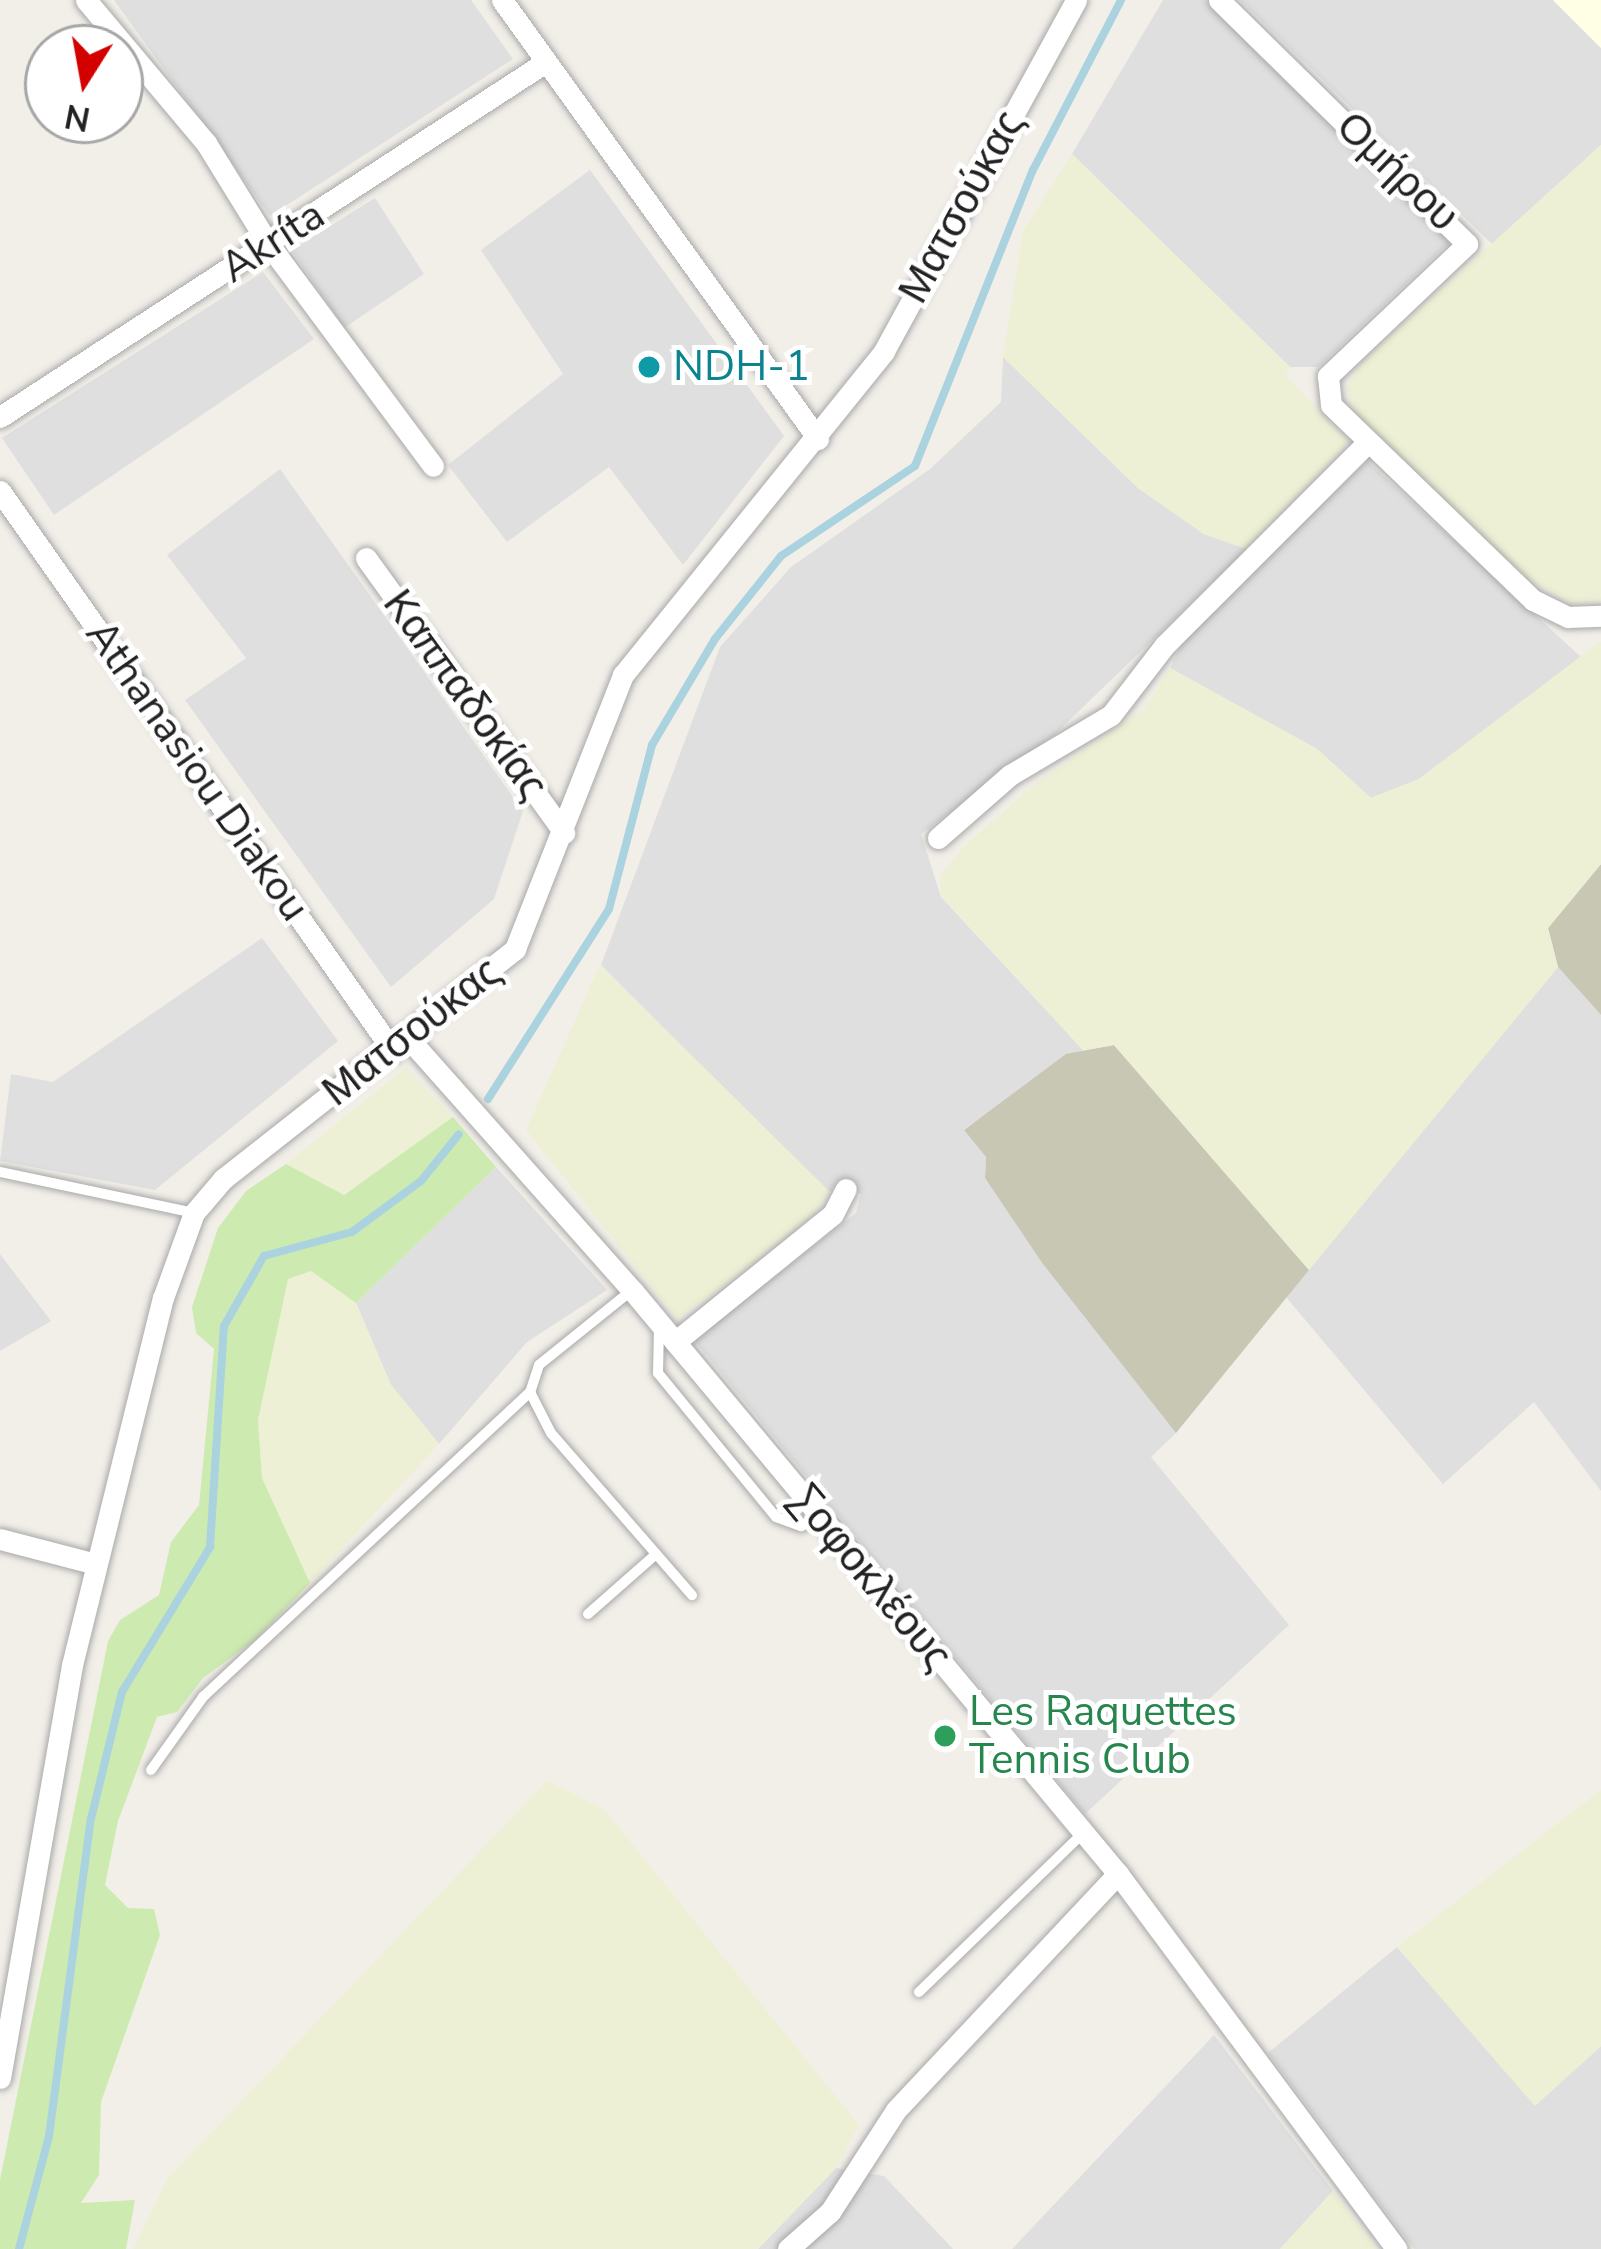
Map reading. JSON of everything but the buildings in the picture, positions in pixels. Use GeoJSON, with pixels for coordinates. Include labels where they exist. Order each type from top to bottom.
{"type":"FeatureCollection","features":[{"type":"Feature","properties":{"kind":"street"},"geometry":{"type":"LineString","coordinates":[[86,0],[206,143],[268,245],[433,466]]}},
{"type":"Feature","properties":{"kind":"street"},"geometry":{"type":"LineString","coordinates":[[502,0],[818,440]]}},
{"type":"Feature","properties":{"kind":"street","name":"Ματσούκας"},"geometry":{"type":"LineString","coordinates":[[0,2078],[58,1730],[163,1298],[194,1213],[224,1179],[401,1045],[515,950],[564,833],[605,711],[633,658],[818,440],[884,351],[1076,0]]}},
{"type":"Feature","properties":{"kind":"street","name":"Ομήρου"},"geometry":{"type":"LineString","coordinates":[[1220,0],[1466,241],[1463,253],[1325,381],[1330,405],[1540,606],[1568,617],[1601,616]]}},
{"type":"Feature","properties":{"kind":"street","name":"Akríta"},"geometry":{"type":"LineString","coordinates":[[0,417],[544,63]]}},
{"type":"Feature","properties":{"kind":"street"},"geometry":{"type":"LineString","coordinates":[[938,838],[1010,775],[1111,715],[1165,644],[1366,444]]}},
{"type":"Feature","properties":{"kind":"street","name":"Athanasiou Diakou"},"geometry":{"type":"LineString","coordinates":[[0,491],[401,1045]]}},
{"type":"Feature","properties":{"kind":"street","name":"Καππαδοκίας"},"geometry":{"type":"LineString","coordinates":[[366,558],[564,833]]}},
{"type":"Feature","properties":{"kind":"street","name":"Σοφοκλέους"},"geometry":{"type":"LineString","coordinates":[[401,1045],[632,1290],[1118,1874],[1397,2249]]}},
{"type":"Feature","properties":{"kind":"street"},"geometry":{"type":"LineString","coordinates":[[675,1342],[833,1214],[847,1189]]}},
{"type":"Feature","properties":{"kind":"street"},"geometry":{"type":"LineString","coordinates":[[0,1539],[97,1564]]}},
{"type":"Feature","properties":{"kind":"street"},"geometry":{"type":"LineString","coordinates":[[788,2249],[830,2212],[896,2110],[1118,1874]]}},
{"type":"Feature","properties":{"kind":"lane"},"geometry":{"type":"LineString","coordinates":[[0,1172],[194,1213]]}},
{"type":"Feature","properties":{"kind":"lane"},"geometry":{"type":"LineString","coordinates":[[151,1770],[203,1697],[530,1392],[539,1364],[632,1290]]}},
{"type":"Feature","properties":{"kind":"lane"},"geometry":{"type":"LineString","coordinates":[[659,1323],[652,1346],[658,1373],[761,1499],[788,1526],[820,1518]]}},
{"type":"Feature","properties":{"kind":"lane"},"geometry":{"type":"LineString","coordinates":[[530,1392],[551,1433],[692,1595]]}},
{"type":"Feature","properties":{"kind":"lane"},"geometry":{"type":"LineString","coordinates":[[588,1614],[655,1555]]}},
{"type":"Feature","properties":{"kind":"lane"},"geometry":{"type":"LineString","coordinates":[[919,1993],[1083,1833]]}},
{"type":"Feature","properties":{"kind":"shaded area"},"geometry":{"type":"Polygon","coordinates":[[[114,0],[471,0],[513,59],[270,216],[144,42],[144,24],[131,24],[114,0]]]}},
{"type":"Feature","properties":{"kind":"shaded area"},"geometry":{"type":"Polygon","coordinates":[[[1163,0],[1205,0],[1453,239],[1318,367],[1290,367],[1072,154],[1163,0]]]}},
{"type":"Feature","properties":{"kind":"shaded area"},"geometry":{"type":"Polygon","coordinates":[[[1240,0],[1553,0],[1601,48],[1601,145],[1492,244],[1240,0]]]}},
{"type":"Feature","properties":{"kind":"shaded area"},"geometry":{"type":"Polygon","coordinates":[[[1553,0],[1601,0],[1601,48],[1553,0]]]}},
{"type":"Feature","properties":{"kind":"shaded area"},"geometry":{"type":"Polygon","coordinates":[[[1601,145],[1601,601],[1573,605],[1531,582],[1359,423],[1346,389],[1362,361],[1601,145]]]}},
{"type":"Feature","properties":{"kind":"shaded area"},"geometry":{"type":"Polygon","coordinates":[[[1072,154],[1290,367],[1286,376],[1349,441],[1247,549],[1204,534],[1138,488],[1003,357],[1023,231],[1072,154]]]}},
{"type":"Feature","properties":{"kind":"shaded area"},"geometry":{"type":"Polygon","coordinates":[[[590,170],[784,436],[683,565],[609,467],[507,542],[448,465],[563,374],[481,250],[590,170]]]}},
{"type":"Feature","properties":{"kind":"shaded area"},"geometry":{"type":"Polygon","coordinates":[[[375,198],[424,274],[344,328],[292,250],[375,198]]]}},
{"type":"Feature","properties":{"kind":"shaded area"},"geometry":{"type":"Polygon","coordinates":[[[263,272],[314,339],[54,515],[2,438],[263,272]]]}},
{"type":"Feature","properties":{"kind":"shaded area"},"geometry":{"type":"Polygon","coordinates":[[[1003,357],[1138,488],[1204,534],[1247,549],[1053,736],[921,834],[941,897],[1083,1050],[964,1129],[986,1157],[985,1178],[1176,1433],[1151,1457],[1289,1625],[1085,1814],[694,1340],[856,1213],[861,1194],[835,1185],[830,1192],[811,1176],[601,965],[720,647],[791,567],[930,469],[1001,402],[1003,357]]]}},
{"type":"Feature","properties":{"kind":"shaded area"},"geometry":{"type":"Polygon","coordinates":[[[1367,461],[1581,657],[1419,779],[1371,798],[1317,749],[1170,668],[1184,639],[1367,461]]]}},
{"type":"Feature","properties":{"kind":"shaded area"},"geometry":{"type":"Polygon","coordinates":[[[280,469],[523,811],[494,899],[391,987],[185,700],[246,658],[167,555],[280,469]]]}},
{"type":"Feature","properties":{"kind":"shaded area"},"geometry":{"type":"Polygon","coordinates":[[[1601,641],[1601,864],[1548,928],[1558,967],[1309,1270],[1114,1045],[1083,1050],[941,896],[940,876],[963,847],[1032,786],[1145,708],[1170,668],[1317,749],[1371,798],[1419,779],[1601,641]]]}},
{"type":"Feature","properties":{"kind":"shaded area"},"geometry":{"type":"Polygon","coordinates":[[[1601,864],[1601,1015],[1558,967],[1548,928],[1601,864]]]}},
{"type":"Feature","properties":{"kind":"shaded area"},"geometry":{"type":"Polygon","coordinates":[[[262,938],[338,1041],[155,1190],[0,1161],[11,1074],[53,1082],[262,938]]]}},
{"type":"Feature","properties":{"kind":"shaded area"},"geometry":{"type":"Polygon","coordinates":[[[600,965],[830,1192],[802,1228],[677,1319],[526,1130],[600,965]]]}},
{"type":"Feature","properties":{"kind":"shaded area"},"geometry":{"type":"Polygon","coordinates":[[[1558,967],[1601,1015],[1601,1491],[1534,1402],[1443,1484],[1286,1297],[1558,967]]]}},
{"type":"Feature","properties":{"kind":"shaded area"},"geometry":{"type":"Polygon","coordinates":[[[1114,1045],[1309,1270],[1176,1433],[1043,1264],[985,1178],[986,1157],[964,1130],[1066,1054],[1114,1045]]]}},
{"type":"Feature","properties":{"kind":"shaded area"},"geometry":{"type":"Polygon","coordinates":[[[406,1067],[453,1117],[397,1163],[340,1195],[286,1164],[406,1067]]]}},
{"type":"Feature","properties":{"kind":"shaded area"},"geometry":{"type":"Polygon","coordinates":[[[496,1167],[607,1290],[527,1342],[439,1444],[391,1385],[356,1303],[496,1167]]]}},
{"type":"Feature","properties":{"kind":"shaded area"},"geometry":{"type":"Polygon","coordinates":[[[0,1254],[51,1321],[0,1351],[0,1254]]]}},
{"type":"Feature","properties":{"kind":"shaded area"},"geometry":{"type":"Polygon","coordinates":[[[311,1271],[356,1303],[391,1385],[439,1444],[310,1583],[262,1478],[258,1420],[288,1279],[311,1271]]]}},
{"type":"Feature","properties":{"kind":"shaded area"},"geometry":{"type":"Polygon","coordinates":[[[547,1781],[604,1809],[859,2125],[836,2168],[758,2249],[133,2249],[168,2178],[547,1781]]]}},
{"type":"Feature","properties":{"kind":"shaded area"},"geometry":{"type":"Polygon","coordinates":[[[1601,1790],[1601,2046],[1535,2106],[1397,1947],[1601,1790]]]}},
{"type":"Feature","properties":{"kind":"shaded area"},"geometry":{"type":"Polygon","coordinates":[[[1397,1947],[1535,2105],[1601,2046],[1601,2249],[1414,2249],[1268,2053],[1397,1947]]]}},
{"type":"Feature","properties":{"kind":"shaded area"},"geometry":{"type":"Polygon","coordinates":[[[1214,2035],[1333,2191],[1280,2249],[1012,2249],[1214,2035]]]}},
{"type":"Feature","properties":{"kind":"shaded area"},"geometry":{"type":"Polygon","coordinates":[[[836,2168],[884,2176],[953,2249],[758,2249],[836,2168]]]}},
{"type":"Feature","properties":{"kind":"shaded area"},"geometry":{"type":"Polygon","coordinates":[[[1333,2191],[1378,2249],[1280,2249],[1333,2191]]]}},
{"type":"Feature","properties":{"kind":"green space"},"geometry":{"type":"Polygon","coordinates":[[[453,1117],[496,1167],[356,1303],[311,1271],[288,1279],[258,1420],[262,1478],[310,1583],[255,1640],[203,1678],[177,1712],[157,1717],[118,1821],[105,1885],[128,1908],[154,1909],[160,1935],[101,2102],[99,2175],[81,2203],[135,2200],[126,2249],[0,2249],[0,2180],[108,1641],[120,1620],[159,1595],[171,1542],[199,1505],[214,1349],[196,1333],[192,1307],[218,1228],[246,1191],[286,1164],[344,1195],[453,1117]]]}},
{"type":"Feature","properties":{"kind":"waterway"},"geometry":{"type":"LineString","coordinates":[[488,1099],[609,909],[652,745],[715,639],[781,556],[915,466],[1033,170],[1121,0]]}},
{"type":"Feature","properties":{"kind":"waterway"},"geometry":{"type":"LineString","coordinates":[[19,2249],[49,2136],[91,1819],[122,1692],[210,1547],[224,1326],[264,1256],[352,1232],[421,1181],[459,1134]]}},
{"type":"Feature","properties":{"kind":"place","name":"NDH-1"},"geometry":{"type":"Point","coordinates":[649,367]}},
{"type":"Feature","properties":{"kind":"place","name":"Les Raquettes Tennis Club"},"geometry":{"type":"Point","coordinates":[945,1736]}}]}
